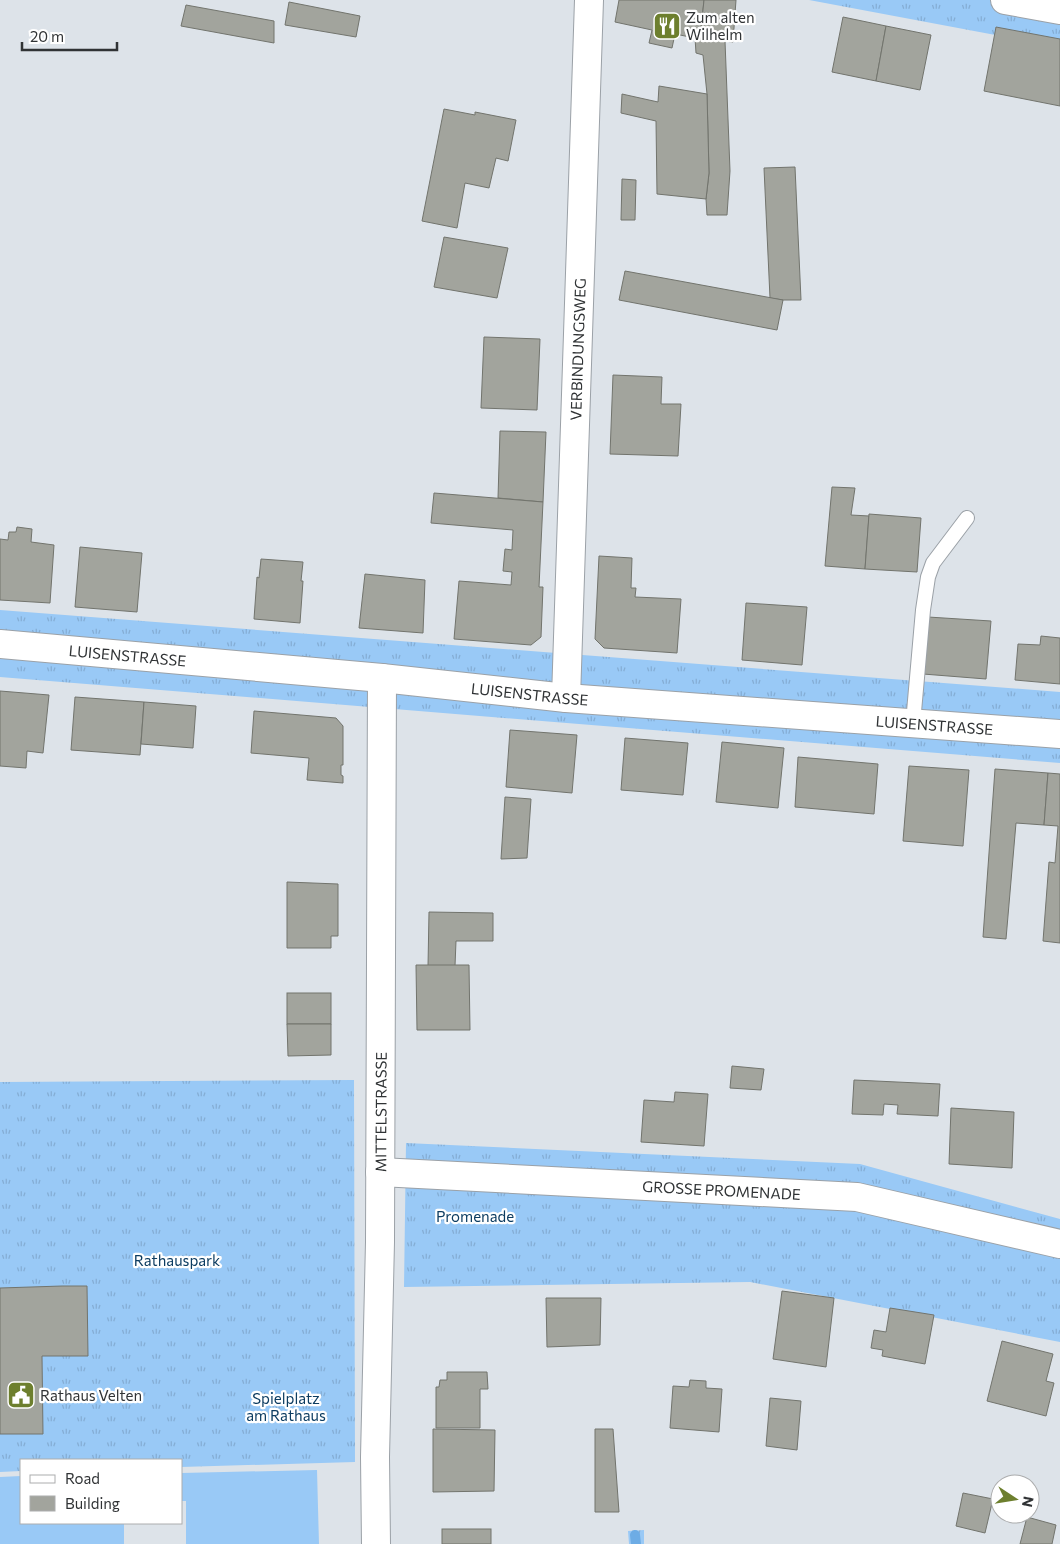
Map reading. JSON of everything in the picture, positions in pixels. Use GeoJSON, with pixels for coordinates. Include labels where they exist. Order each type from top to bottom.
{"type":"FeatureCollection","features":[{"type":"Feature","properties":{"kind":"street","name":"VERBINDUNGSWEG"},"geometry":{"type":"LineString","coordinates":[[566,698],[589,0]]}},
{"type":"Feature","properties":{"kind":"street"},"geometry":{"type":"LineString","coordinates":[[1005,0],[1060,10]]}},
{"type":"Feature","properties":{"kind":"street","name":"LUISENSTRASSE"},"geometry":{"type":"LineString","coordinates":[[0,644],[382,678],[566,698],[1060,734]]}},
{"type":"Feature","properties":{"kind":"street","name":"MITTELSTRASSE"},"geometry":{"type":"LineString","coordinates":[[376,1544],[375,1457],[380,1242],[382,678]]}},
{"type":"Feature","properties":{"kind":"street","name":"GROSSE PROMENADE"},"geometry":{"type":"LineString","coordinates":[[380,1172],[857,1197],[1060,1244]]}},
{"type":"Feature","properties":{"kind":"lane"},"geometry":{"type":"LineString","coordinates":[[913,723],[923,610],[928,577],[933,563],[967,518]]}},
{"type":"Feature","properties":{"kind":"green space"},"geometry":{"type":"Polygon","coordinates":[[[809,0],[1060,0],[1060,47],[809,0]]]}},
{"type":"Feature","properties":{"kind":"green space"},"geometry":{"type":"Polygon","coordinates":[[[0,610],[1060,692],[1060,763],[0,677],[0,610]]]}},
{"type":"Feature","properties":{"kind":"green space","name":"Rathauspark"},"geometry":{"type":"Polygon","coordinates":[[[354,1080],[355,1462],[182,1467],[182,1459],[20,1459],[20,1471],[0,1472],[0,1082],[354,1080]]]}},
{"type":"Feature","properties":{"kind":"green space","name":"Promenade"},"geometry":{"type":"Polygon","coordinates":[[[406,1143],[860,1164],[1060,1219],[1060,1342],[750,1282],[404,1287],[406,1143]]]}},
{"type":"Feature","properties":{"kind":"green space"},"geometry":{"type":"Polygon","coordinates":[[[317,1470],[319,1544],[186,1544],[186,1501],[182,1501],[182,1473],[317,1470]]]}},
{"type":"Feature","properties":{"kind":"green space"},"geometry":{"type":"Polygon","coordinates":[[[20,1476],[20,1524],[124,1524],[124,1544],[0,1544],[0,1477],[20,1476]]]}},
{"type":"Feature","properties":{"kind":"green space"},"geometry":{"type":"Polygon","coordinates":[[[644,1530],[644,1544],[629,1544],[628,1531],[644,1530]]]}},
{"type":"Feature","properties":{"kind":"building","name":"Zum alten Wilhelm"},"geometry":{"type":"Polygon","coordinates":[[[619,0],[704,0],[700,39],[675,34],[672,48],[649,43],[652,30],[615,22],[619,0]]]}},
{"type":"Feature","properties":{"kind":"building"},"geometry":{"type":"Polygon","coordinates":[[[704,0],[736,0],[733,42],[725,41],[730,171],[727,215],[707,215],[706,199],[709,173],[707,94],[703,55],[696,53],[695,38],[700,39],[704,0]]]}},
{"type":"Feature","properties":{"kind":"building"},"geometry":{"type":"Polygon","coordinates":[[[289,2],[360,16],[356,37],[285,25],[289,2]]]}},
{"type":"Feature","properties":{"kind":"building"},"geometry":{"type":"Polygon","coordinates":[[[186,5],[274,21],[274,43],[181,26],[186,5]]]}},
{"type":"Feature","properties":{"kind":"building"},"geometry":{"type":"Polygon","coordinates":[[[843,17],[886,26],[876,81],[832,72],[843,17]]]}},
{"type":"Feature","properties":{"kind":"building"},"geometry":{"type":"Polygon","coordinates":[[[886,26],[931,35],[920,90],[876,81],[886,26]]]}},
{"type":"Feature","properties":{"kind":"building"},"geometry":{"type":"Polygon","coordinates":[[[996,27],[1060,39],[1060,106],[984,91],[996,27]]]}},
{"type":"Feature","properties":{"kind":"building"},"geometry":{"type":"Polygon","coordinates":[[[659,86],[707,94],[709,173],[706,199],[657,194],[656,121],[621,113],[622,94],[658,102],[659,86]]]}},
{"type":"Feature","properties":{"kind":"building"},"geometry":{"type":"Polygon","coordinates":[[[444,109],[475,115],[475,112],[516,120],[508,161],[496,158],[489,188],[465,183],[457,228],[422,221],[444,109]]]}},
{"type":"Feature","properties":{"kind":"building"},"geometry":{"type":"Polygon","coordinates":[[[795,167],[801,300],[783,300],[770,298],[764,168],[795,167]]]}},
{"type":"Feature","properties":{"kind":"building"},"geometry":{"type":"Polygon","coordinates":[[[622,179],[636,180],[635,220],[621,220],[622,179]]]}},
{"type":"Feature","properties":{"kind":"building"},"geometry":{"type":"Polygon","coordinates":[[[444,237],[508,248],[497,298],[434,287],[444,237]]]}},
{"type":"Feature","properties":{"kind":"building"},"geometry":{"type":"Polygon","coordinates":[[[625,271],[783,300],[777,330],[619,300],[625,271]]]}},
{"type":"Feature","properties":{"kind":"building"},"geometry":{"type":"Polygon","coordinates":[[[484,337],[540,339],[537,410],[481,408],[484,337]]]}},
{"type":"Feature","properties":{"kind":"building"},"geometry":{"type":"Polygon","coordinates":[[[613,375],[662,377],[661,404],[681,404],[678,456],[610,454],[613,375]]]}},
{"type":"Feature","properties":{"kind":"building"},"geometry":{"type":"Polygon","coordinates":[[[500,431],[546,432],[543,502],[498,498],[500,431]]]}},
{"type":"Feature","properties":{"kind":"building"},"geometry":{"type":"Polygon","coordinates":[[[832,487],[855,488],[851,515],[869,516],[865,569],[825,566],[832,487]]]}},
{"type":"Feature","properties":{"kind":"building"},"geometry":{"type":"Polygon","coordinates":[[[434,493],[543,502],[539,587],[543,587],[541,637],[531,645],[454,639],[459,581],[511,585],[512,572],[503,571],[505,549],[512,550],[513,530],[431,523],[434,493]]]}},
{"type":"Feature","properties":{"kind":"building"},"geometry":{"type":"Polygon","coordinates":[[[869,514],[921,518],[917,572],[865,569],[869,514]]]}},
{"type":"Feature","properties":{"kind":"building"},"geometry":{"type":"Polygon","coordinates":[[[17,527],[32,529],[31,542],[54,545],[50,603],[0,600],[0,539],[8,540],[9,532],[16,532],[17,527]]]}},
{"type":"Feature","properties":{"kind":"building"},"geometry":{"type":"Polygon","coordinates":[[[80,547],[142,553],[137,612],[75,607],[80,547]]]}},
{"type":"Feature","properties":{"kind":"building"},"geometry":{"type":"Polygon","coordinates":[[[599,556],[632,558],[631,588],[636,588],[635,597],[681,599],[677,653],[604,648],[595,639],[599,556]]]}},
{"type":"Feature","properties":{"kind":"building"},"geometry":{"type":"Polygon","coordinates":[[[261,559],[303,562],[300,623],[254,619],[257,577],[259,578],[261,559]]]}},
{"type":"Feature","properties":{"kind":"building"},"geometry":{"type":"Polygon","coordinates":[[[365,574],[425,580],[423,633],[359,628],[365,574]]]}},
{"type":"Feature","properties":{"kind":"building"},"geometry":{"type":"Polygon","coordinates":[[[746,603],[807,607],[802,665],[742,660],[746,603]]]}},
{"type":"Feature","properties":{"kind":"building"},"geometry":{"type":"Polygon","coordinates":[[[928,617],[991,621],[986,679],[923,674],[928,617]]]}},
{"type":"Feature","properties":{"kind":"building"},"geometry":{"type":"Polygon","coordinates":[[[1041,636],[1060,638],[1060,684],[1015,680],[1018,644],[1040,645],[1041,636]]]}},
{"type":"Feature","properties":{"kind":"building"},"geometry":{"type":"Polygon","coordinates":[[[0,691],[49,695],[43,753],[27,751],[26,768],[0,766],[0,691]]]}},
{"type":"Feature","properties":{"kind":"building"},"geometry":{"type":"Polygon","coordinates":[[[75,697],[144,702],[140,755],[71,750],[75,697]]]}},
{"type":"Feature","properties":{"kind":"building"},"geometry":{"type":"Polygon","coordinates":[[[144,702],[196,706],[193,748],[141,744],[144,702]]]}},
{"type":"Feature","properties":{"kind":"building"},"geometry":{"type":"Polygon","coordinates":[[[254,711],[336,718],[343,726],[343,765],[341,765],[341,775],[343,776],[343,783],[307,780],[309,758],[251,753],[254,711]]]}},
{"type":"Feature","properties":{"kind":"building"},"geometry":{"type":"Polygon","coordinates":[[[510,730],[577,735],[572,793],[506,787],[510,730]]]}},
{"type":"Feature","properties":{"kind":"building"},"geometry":{"type":"Polygon","coordinates":[[[625,738],[688,743],[683,795],[621,790],[625,738]]]}},
{"type":"Feature","properties":{"kind":"building"},"geometry":{"type":"Polygon","coordinates":[[[722,742],[784,748],[778,808],[716,802],[722,742]]]}},
{"type":"Feature","properties":{"kind":"building"},"geometry":{"type":"Polygon","coordinates":[[[798,757],[878,764],[874,814],[795,807],[798,757]]]}},
{"type":"Feature","properties":{"kind":"building"},"geometry":{"type":"Polygon","coordinates":[[[909,766],[969,770],[963,846],[903,841],[909,766]]]}},
{"type":"Feature","properties":{"kind":"building"},"geometry":{"type":"Polygon","coordinates":[[[995,769],[1048,773],[1044,825],[1016,823],[1006,939],[983,937],[995,769]]]}},
{"type":"Feature","properties":{"kind":"building"},"geometry":{"type":"Polygon","coordinates":[[[1048,773],[1060,774],[1060,943],[1043,941],[1049,862],[1055,863],[1058,826],[1044,825],[1048,773]]]}},
{"type":"Feature","properties":{"kind":"building"},"geometry":{"type":"Polygon","coordinates":[[[505,797],[531,799],[527,858],[501,859],[505,797]]]}},
{"type":"Feature","properties":{"kind":"building"},"geometry":{"type":"Polygon","coordinates":[[[287,882],[338,884],[338,936],[331,936],[331,948],[287,948],[287,882]]]}},
{"type":"Feature","properties":{"kind":"building"},"geometry":{"type":"Polygon","coordinates":[[[429,912],[493,913],[493,941],[456,941],[455,966],[428,966],[429,912]]]}},
{"type":"Feature","properties":{"kind":"building"},"geometry":{"type":"Polygon","coordinates":[[[416,965],[469,965],[470,1030],[417,1030],[416,965]]]}},
{"type":"Feature","properties":{"kind":"building"},"geometry":{"type":"Polygon","coordinates":[[[287,993],[331,993],[331,1024],[287,1024],[287,993]]]}},
{"type":"Feature","properties":{"kind":"building"},"geometry":{"type":"Polygon","coordinates":[[[287,1024],[331,1024],[331,1055],[288,1056],[287,1024]]]}},
{"type":"Feature","properties":{"kind":"building"},"geometry":{"type":"Polygon","coordinates":[[[732,1066],[764,1069],[761,1090],[730,1088],[732,1066]]]}},
{"type":"Feature","properties":{"kind":"building"},"geometry":{"type":"Polygon","coordinates":[[[854,1080],[940,1084],[938,1116],[897,1114],[898,1105],[884,1104],[883,1115],[852,1114],[854,1080]]]}},
{"type":"Feature","properties":{"kind":"building"},"geometry":{"type":"Polygon","coordinates":[[[675,1092],[708,1094],[704,1146],[641,1142],[644,1100],[674,1102],[675,1092]]]}},
{"type":"Feature","properties":{"kind":"building"},"geometry":{"type":"Polygon","coordinates":[[[951,1108],[1014,1112],[1012,1168],[949,1164],[951,1108]]]}},
{"type":"Feature","properties":{"kind":"building","name":"Rathaus Velten"},"geometry":{"type":"Polygon","coordinates":[[[87,1286],[88,1356],[42,1356],[43,1434],[0,1434],[0,1288],[87,1286]]]}},
{"type":"Feature","properties":{"kind":"building"},"geometry":{"type":"Polygon","coordinates":[[[782,1291],[834,1298],[826,1367],[773,1359],[782,1291]]]}},
{"type":"Feature","properties":{"kind":"building"},"geometry":{"type":"Polygon","coordinates":[[[546,1298],[601,1298],[600,1345],[547,1347],[546,1298]]]}},
{"type":"Feature","properties":{"kind":"building"},"geometry":{"type":"Polygon","coordinates":[[[890,1308],[934,1315],[925,1364],[882,1356],[883,1350],[871,1348],[874,1330],[886,1332],[890,1308]]]}},
{"type":"Feature","properties":{"kind":"building"},"geometry":{"type":"Polygon","coordinates":[[[1002,1341],[1053,1354],[1046,1381],[1054,1383],[1046,1416],[987,1401],[1002,1341]]]}},
{"type":"Feature","properties":{"kind":"building"},"geometry":{"type":"Polygon","coordinates":[[[447,1372],[487,1372],[488,1389],[480,1389],[480,1428],[436,1428],[436,1387],[439,1387],[440,1380],[447,1380],[447,1372]]]}},
{"type":"Feature","properties":{"kind":"building"},"geometry":{"type":"Polygon","coordinates":[[[690,1380],[706,1381],[706,1388],[722,1389],[719,1432],[670,1428],[673,1386],[689,1387],[690,1380]]]}},
{"type":"Feature","properties":{"kind":"building"},"geometry":{"type":"Polygon","coordinates":[[[770,1398],[801,1401],[797,1450],[766,1446],[770,1398]]]}},
{"type":"Feature","properties":{"kind":"building"},"geometry":{"type":"Polygon","coordinates":[[[433,1429],[495,1430],[494,1491],[433,1492],[433,1429]]]}},
{"type":"Feature","properties":{"kind":"building"},"geometry":{"type":"Polygon","coordinates":[[[595,1429],[613,1429],[619,1512],[595,1512],[595,1429]]]}},
{"type":"Feature","properties":{"kind":"building"},"geometry":{"type":"Polygon","coordinates":[[[963,1493],[990,1498],[990,1512],[985,1533],[956,1526],[963,1493]]]}},
{"type":"Feature","properties":{"kind":"building"},"geometry":{"type":"Polygon","coordinates":[[[1040,1521],[1056,1525],[1052,1544],[1020,1544],[1025,1524],[1040,1524],[1040,1521]]]}},
{"type":"Feature","properties":{"kind":"building"},"geometry":{"type":"Polygon","coordinates":[[[442,1529],[491,1529],[491,1544],[442,1544],[442,1529]]]}},
{"type":"Feature","properties":{"kind":"waterway"},"geometry":{"type":"LineString","coordinates":[[635,1535],[636,1544]]}},
{"type":"Feature","properties":{"kind":"place","name":"Zum alten Wilhelm"},"geometry":{"type":"Point","coordinates":[667,26]}},
{"type":"Feature","properties":{"kind":"place","name":"Rathaus Velten"},"geometry":{"type":"Point","coordinates":[21,1395]}},
{"type":"Feature","properties":{"kind":"park label","name":"Spielplatz am Rathaus"},"geometry":{"type":"Point","coordinates":[286,1406]}}]}
